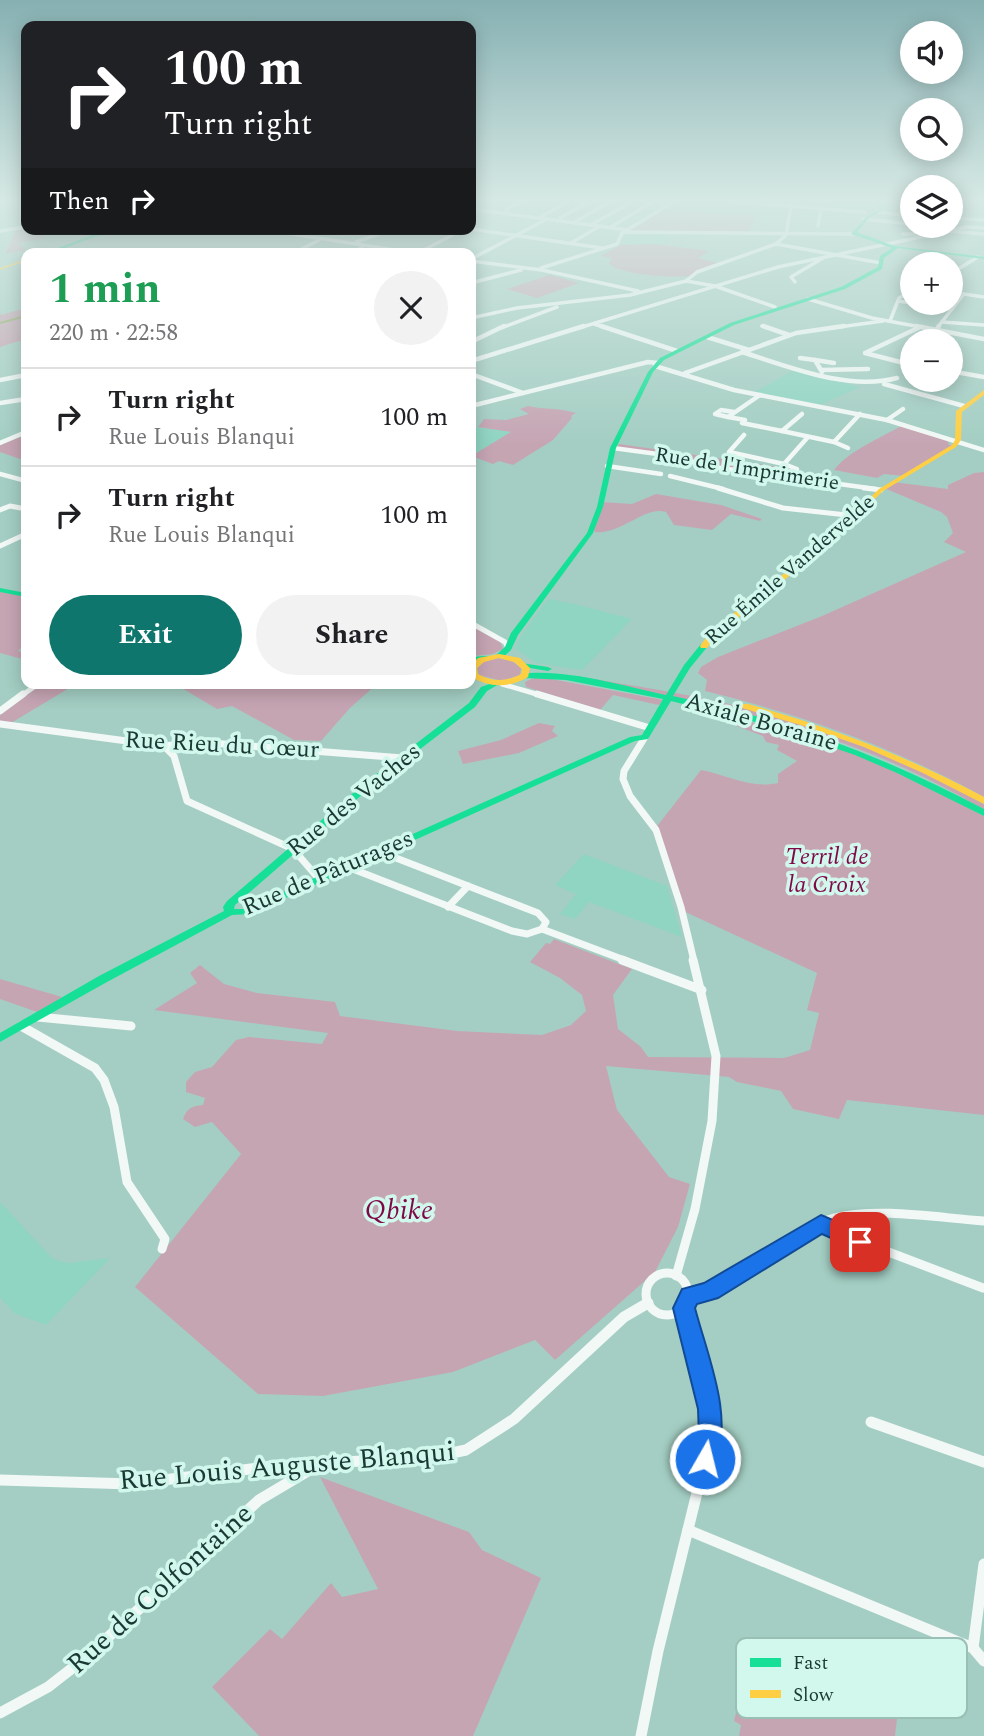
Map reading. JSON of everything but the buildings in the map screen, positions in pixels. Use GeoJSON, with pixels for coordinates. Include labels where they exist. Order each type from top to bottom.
{"type":"FeatureCollection","features":[{"type":"Feature","properties":{"kind":"main road"},"geometry":{"type":"LineString","coordinates":[[499,656],[508,648],[514,635],[590,533],[600,508],[607,466],[615,445],[657,365],[677,351],[775,307],[832,292],[854,282]]}},
{"type":"Feature","properties":{"kind":"main road"},"geometry":{"type":"LineString","coordinates":[[958,440],[958,415],[964,407],[979,400],[984,392]]}},
{"type":"Feature","properties":{"kind":"main road","name":"Rue Émile Vandervelde"},"geometry":{"type":"LineString","coordinates":[[647,733],[708,638],[856,516],[881,490],[954,446],[958,440]]}},
{"type":"Feature","properties":{"kind":"main road"},"geometry":{"type":"LineString","coordinates":[[0,590],[21,595]]}},
{"type":"Feature","properties":{"kind":"main road"},"geometry":{"type":"LineString","coordinates":[[508,648],[520,674]]}},
{"type":"Feature","properties":{"kind":"main road","name":"Axiale Boraine"},"geometry":{"type":"LineString","coordinates":[[476,663],[485,658],[499,656],[520,674]]}},
{"type":"Feature","properties":{"kind":"main road","name":"Axiale Boraine"},"geometry":{"type":"LineString","coordinates":[[476,674],[482,684],[498,684],[520,674],[546,675],[659,691],[769,712],[843,736],[929,772],[984,801]]}},
{"type":"Feature","properties":{"kind":"main road","name":"Rue des Vaches"},"geometry":{"type":"LineString","coordinates":[[230,912],[228,907],[231,903],[371,782],[474,703],[482,684]]}},
{"type":"Feature","properties":{"kind":"main road","name":"Axiale Boraine"},"geometry":{"type":"LineString","coordinates":[[688,697],[847,747],[926,781],[984,813]]}},
{"type":"Feature","properties":{"kind":"main road","name":"Rue de Pâturages"},"geometry":{"type":"LineString","coordinates":[[0,1038],[230,912],[246,912],[647,733]]}},
{"type":"Feature","properties":{"kind":"street"},"geometry":{"type":"LineString","coordinates":[[595,282],[642,292]]}},
{"type":"Feature","properties":{"kind":"street"},"geometry":{"type":"LineString","coordinates":[[476,317],[526,307],[568,304],[642,292],[682,282]]}},
{"type":"Feature","properties":{"kind":"street"},"geometry":{"type":"LineString","coordinates":[[693,282],[715,285],[775,307]]}},
{"type":"Feature","properties":{"kind":"street"},"geometry":{"type":"LineString","coordinates":[[476,359],[727,282]]}},
{"type":"Feature","properties":{"kind":"street"},"geometry":{"type":"LineString","coordinates":[[963,295],[984,297]]}},
{"type":"Feature","properties":{"kind":"street"},"geometry":{"type":"LineString","coordinates":[[808,299],[883,321]]}},
{"type":"Feature","properties":{"kind":"street"},"geometry":{"type":"LineString","coordinates":[[890,321],[898,301]]}},
{"type":"Feature","properties":{"kind":"street"},"geometry":{"type":"LineString","coordinates":[[476,340],[520,319],[568,304]]}},
{"type":"Feature","properties":{"kind":"street"},"geometry":{"type":"LineString","coordinates":[[937,329],[947,315]]}},
{"type":"Feature","properties":{"kind":"street"},"geometry":{"type":"LineString","coordinates":[[684,373],[790,335],[883,321],[921,329]]}},
{"type":"Feature","properties":{"kind":"street"},"geometry":{"type":"LineString","coordinates":[[942,322],[984,326]]}},
{"type":"Feature","properties":{"kind":"street"},"geometry":{"type":"LineString","coordinates":[[594,323],[677,351]]}},
{"type":"Feature","properties":{"kind":"street"},"geometry":{"type":"LineString","coordinates":[[762,326],[790,335]]}},
{"type":"Feature","properties":{"kind":"street"},"geometry":{"type":"LineString","coordinates":[[917,328],[926,329]]}},
{"type":"Feature","properties":{"kind":"street"},"geometry":{"type":"LineString","coordinates":[[963,335],[984,339]]}},
{"type":"Feature","properties":{"kind":"street"},"geometry":{"type":"LineString","coordinates":[[900,336],[865,354],[900,362]]}},
{"type":"Feature","properties":{"kind":"street"},"geometry":{"type":"LineString","coordinates":[[707,337],[749,350]]}},
{"type":"Feature","properties":{"kind":"street"},"geometry":{"type":"LineString","coordinates":[[741,352],[824,376],[880,383],[964,407]]}},
{"type":"Feature","properties":{"kind":"street"},"geometry":{"type":"LineString","coordinates":[[800,358],[834,363]]}},
{"type":"Feature","properties":{"kind":"street"},"geometry":{"type":"LineString","coordinates":[[815,360],[824,376]]}},
{"type":"Feature","properties":{"kind":"street"},"geometry":{"type":"LineString","coordinates":[[476,405],[648,362],[734,390],[887,420],[984,450]]}},
{"type":"Feature","properties":{"kind":"street"},"geometry":{"type":"LineString","coordinates":[[821,370],[868,369]]}},
{"type":"Feature","properties":{"kind":"street"},"geometry":{"type":"LineString","coordinates":[[849,370],[855,380]]}},
{"type":"Feature","properties":{"kind":"street"},"geometry":{"type":"LineString","coordinates":[[963,373],[984,377]]}},
{"type":"Feature","properties":{"kind":"street"},"geometry":{"type":"LineString","coordinates":[[0,380],[21,376]]}},
{"type":"Feature","properties":{"kind":"street"},"geometry":{"type":"LineString","coordinates":[[476,376],[524,393]]}},
{"type":"Feature","properties":{"kind":"street"},"geometry":{"type":"LineString","coordinates":[[880,383],[897,379]]}},
{"type":"Feature","properties":{"kind":"street"},"geometry":{"type":"LineString","coordinates":[[728,417],[760,395]]}},
{"type":"Feature","properties":{"kind":"street"},"geometry":{"type":"LineString","coordinates":[[0,403],[21,401]]}},
{"type":"Feature","properties":{"kind":"street"},"geometry":{"type":"LineString","coordinates":[[887,420],[903,409]]}},
{"type":"Feature","properties":{"kind":"street"},"geometry":{"type":"LineString","coordinates":[[734,412],[721,410],[715,414],[754,426],[834,442],[848,448]]}},
{"type":"Feature","properties":{"kind":"street"},"geometry":{"type":"LineString","coordinates":[[782,431],[802,414]]}},
{"type":"Feature","properties":{"kind":"street"},"geometry":{"type":"LineString","coordinates":[[834,442],[860,414]]}},
{"type":"Feature","properties":{"kind":"street"},"geometry":{"type":"LineString","coordinates":[[0,443],[21,434]]}},
{"type":"Feature","properties":{"kind":"street"},"geometry":{"type":"LineString","coordinates":[[744,435],[729,452],[797,469],[793,478]]}},
{"type":"Feature","properties":{"kind":"street"},"geometry":{"type":"LineString","coordinates":[[784,464],[808,437]]}},
{"type":"Feature","properties":{"kind":"street","name":"Rue de l'Imprimerie"},"geometry":{"type":"LineString","coordinates":[[615,445],[713,467],[881,490]]}},
{"type":"Feature","properties":{"kind":"street"},"geometry":{"type":"LineString","coordinates":[[607,466],[661,474]]}},
{"type":"Feature","properties":{"kind":"street"},"geometry":{"type":"LineString","coordinates":[[0,474],[21,480]]}},
{"type":"Feature","properties":{"kind":"street"},"geometry":{"type":"LineString","coordinates":[[670,477],[703,483],[783,508],[856,516]]}},
{"type":"Feature","properties":{"kind":"street"},"geometry":{"type":"LineString","coordinates":[[0,510],[10,506],[21,508]]}},
{"type":"Feature","properties":{"kind":"street"},"geometry":{"type":"LineString","coordinates":[[0,545],[21,536]]}},
{"type":"Feature","properties":{"kind":"street"},"geometry":{"type":"LineString","coordinates":[[476,626],[497,636],[508,648]]}},
{"type":"Feature","properties":{"kind":"street"},"geometry":{"type":"LineString","coordinates":[[520,674],[647,733],[622,779],[630,796],[656,830],[681,907],[716,1056],[717,1078],[712,1121],[695,1209],[676,1276]]}},
{"type":"Feature","properties":{"kind":"street"},"geometry":{"type":"LineString","coordinates":[[0,711],[31,689]]}},
{"type":"Feature","properties":{"kind":"street","name":"Rue Rieu du Cœur"},"geometry":{"type":"LineString","coordinates":[[0,724],[164,747],[198,742],[403,758]]}},
{"type":"Feature","properties":{"kind":"street"},"geometry":{"type":"LineString","coordinates":[[164,747],[174,756],[187,801],[293,849],[319,879]]}},
{"type":"Feature","properties":{"kind":"street"},"geometry":{"type":"LineString","coordinates":[[345,866],[521,933],[534,933],[542,929],[546,922],[538,913],[379,851]]}},
{"type":"Feature","properties":{"kind":"street"},"geometry":{"type":"LineString","coordinates":[[448,907],[468,886]]}},
{"type":"Feature","properties":{"kind":"street"},"geometry":{"type":"LineString","coordinates":[[542,929],[702,990]]}},
{"type":"Feature","properties":{"kind":"street"},"geometry":{"type":"LineString","coordinates":[[37,1017],[131,1026]]}},
{"type":"Feature","properties":{"kind":"street"},"geometry":{"type":"LineString","coordinates":[[22,1026],[94,1068],[102,1076],[110,1096],[123,1172],[165,1239],[162,1249]]}},
{"type":"Feature","properties":{"kind":"street"},"geometry":{"type":"LineString","coordinates":[[689,1296],[710,1291],[821,1223],[851,1215],[883,1214],[984,1221]]}},
{"type":"Feature","properties":{"kind":"street"},"geometry":{"type":"LineString","coordinates":[[821,1223],[836,1232],[983,1288]]}},
{"type":"Feature","properties":{"kind":"street"},"geometry":{"type":"LineString","coordinates":[[641,1736],[658,1651],[711,1436],[709,1409],[684,1308],[689,1296],[686,1284],[676,1276],[657,1276],[648,1283],[645,1289],[648,1303],[666,1314],[684,1308]]}},
{"type":"Feature","properties":{"kind":"street","name":"Rue Louis Auguste Blanqui"},"geometry":{"type":"LineString","coordinates":[[0,1480],[132,1484],[273,1466],[433,1457],[466,1450],[514,1419],[624,1317],[648,1303]]}},
{"type":"Feature","properties":{"kind":"street"},"geometry":{"type":"LineString","coordinates":[[872,1422],[984,1462]]}},
{"type":"Feature","properties":{"kind":"street","name":"Rue de Colfontaine"},"geometry":{"type":"LineString","coordinates":[[0,1713],[48,1687],[84,1659],[259,1500],[319,1464]]}},
{"type":"Feature","properties":{"kind":"street"},"geometry":{"type":"LineString","coordinates":[[688,1530],[949,1638]]}},
{"type":"Feature","properties":{"kind":"street"},"geometry":{"type":"LineString","coordinates":[[973,1648],[984,1564]]}},
{"type":"Feature","properties":{"kind":"street"},"geometry":{"type":"LineString","coordinates":[[967,1646],[973,1648],[984,1661]]}},
{"type":"Feature","properties":{"kind":"shaded area"},"geometry":{"type":"Polygon","coordinates":[[[796,369],[860,387],[820,405],[754,392],[796,369]]]}},
{"type":"Feature","properties":{"kind":"shaded area"},"geometry":{"type":"Polygon","coordinates":[[[476,427],[512,432],[476,453],[476,427]]]}},
{"type":"Feature","properties":{"kind":"shaded area"},"geometry":{"type":"Polygon","coordinates":[[[548,599],[632,619],[582,670],[536,663],[515,648],[548,599]]]}},
{"type":"Feature","properties":{"kind":"shaded area"},"geometry":{"type":"Polygon","coordinates":[[[584,854],[667,886],[682,937],[589,902],[575,919],[560,914],[576,894],[555,885],[584,854]]]}},
{"type":"Feature","properties":{"kind":"shaded area"},"geometry":{"type":"Polygon","coordinates":[[[0,1202],[53,1259],[68,1263],[110,1258],[46,1325],[14,1313],[0,1297],[0,1202]]]}},
{"type":"Feature","properties":{"kind":"green space"},"geometry":{"type":"Polygon","coordinates":[[[528,282],[579,283],[537,298],[507,289],[528,282]]]}},
{"type":"Feature","properties":{"kind":"green space"},"geometry":{"type":"Polygon","coordinates":[[[21,309],[21,342],[0,347],[0,312],[1,315],[21,309]]]}},
{"type":"Feature","properties":{"kind":"green space"},"geometry":{"type":"Polygon","coordinates":[[[528,406],[576,413],[553,440],[513,465],[499,461],[493,464],[476,458],[476,453],[511,432],[478,427],[484,419],[506,420],[529,414],[520,409],[528,406]]]}},
{"type":"Feature","properties":{"kind":"green space"},"geometry":{"type":"Polygon","coordinates":[[[903,425],[947,439],[949,445],[954,446],[904,476],[884,474],[877,478],[834,470],[856,451],[903,425]]]}},
{"type":"Feature","properties":{"kind":"green space"},"geometry":{"type":"Polygon","coordinates":[[[21,437],[21,459],[0,452],[0,444],[21,437]]]}},
{"type":"Feature","properties":{"kind":"green space"},"geometry":{"type":"Polygon","coordinates":[[[619,444],[794,469],[791,475],[785,476],[710,466],[617,447],[619,444]]]}},
{"type":"Feature","properties":{"kind":"green space"},"geometry":{"type":"Polygon","coordinates":[[[984,472],[984,797],[883,748],[813,722],[705,691],[707,680],[698,673],[701,667],[718,657],[822,616],[966,552],[944,542],[953,533],[947,517],[941,512],[884,488],[893,482],[948,489],[948,485],[974,473],[984,472]]]}},
{"type":"Feature","properties":{"kind":"green space"},"geometry":{"type":"Polygon","coordinates":[[[656,494],[721,505],[762,519],[760,521],[731,514],[712,530],[674,525],[666,512],[658,511],[605,532],[595,532],[592,527],[601,502],[632,504],[656,494]]]}},
{"type":"Feature","properties":{"kind":"green space"},"geometry":{"type":"Polygon","coordinates":[[[0,591],[21,596],[21,648],[18,651],[21,652],[21,659],[0,653],[0,591]]]}},
{"type":"Feature","properties":{"kind":"green space"},"geometry":{"type":"Polygon","coordinates":[[[476,628],[500,641],[503,649],[493,654],[476,656],[476,628]]]}},
{"type":"Feature","properties":{"kind":"green space"},"geometry":{"type":"Polygon","coordinates":[[[497,658],[512,661],[521,668],[520,675],[502,681],[479,675],[477,668],[483,662],[497,658]]]}},
{"type":"Feature","properties":{"kind":"green space"},"geometry":{"type":"Polygon","coordinates":[[[575,676],[717,701],[801,724],[864,747],[925,774],[984,804],[984,810],[885,759],[833,740],[729,709],[566,677],[575,676]]]}},
{"type":"Feature","properties":{"kind":"green space"},"geometry":{"type":"Polygon","coordinates":[[[534,678],[663,700],[659,705],[613,695],[600,710],[526,687],[525,682],[534,678]]]}},
{"type":"Feature","properties":{"kind":"green space"},"geometry":{"type":"Polygon","coordinates":[[[35,689],[68,689],[11,723],[0,722],[0,714],[35,689]]]}},
{"type":"Feature","properties":{"kind":"green space"},"geometry":{"type":"Polygon","coordinates":[[[183,689],[371,689],[350,708],[321,741],[294,740],[232,706],[217,709],[183,689]]]}},
{"type":"Feature","properties":{"kind":"green space"},"geometry":{"type":"Polygon","coordinates":[[[729,716],[842,748],[883,764],[984,816],[984,1115],[847,1100],[839,1119],[793,1109],[781,1091],[737,1082],[729,1077],[606,1066],[617,1110],[669,1177],[690,1184],[678,1227],[655,1272],[555,1360],[535,1340],[453,1372],[323,1396],[258,1394],[135,1287],[241,1154],[212,1122],[195,1127],[183,1119],[190,1108],[203,1105],[205,1098],[186,1092],[186,1082],[195,1072],[212,1067],[236,1040],[249,1037],[322,1044],[328,1033],[154,1010],[197,983],[190,973],[200,965],[224,984],[257,993],[335,1002],[340,1016],[457,1031],[542,1035],[571,1025],[586,1011],[582,995],[560,978],[530,962],[546,943],[550,944],[554,939],[632,969],[613,995],[618,1029],[641,1047],[648,1057],[784,1058],[810,1050],[819,1013],[807,1010],[817,973],[679,909],[654,830],[701,770],[748,783],[768,784],[778,783],[778,774],[797,761],[777,750],[779,745],[766,742],[763,736],[723,721],[722,717],[729,716]]]}},
{"type":"Feature","properties":{"kind":"green space"},"geometry":{"type":"Polygon","coordinates":[[[539,723],[555,726],[552,731],[558,736],[519,753],[463,764],[458,751],[501,740],[539,723]]]}},
{"type":"Feature","properties":{"kind":"green space"},"geometry":{"type":"Polygon","coordinates":[[[0,979],[62,997],[40,1013],[0,999],[0,979]]]}},
{"type":"Feature","properties":{"kind":"green space"},"geometry":{"type":"Polygon","coordinates":[[[320,1477],[469,1532],[482,1550],[541,1578],[473,1736],[259,1736],[212,1687],[270,1629],[282,1639],[331,1583],[342,1597],[378,1589],[320,1477]]]}},
{"type":"Feature","properties":{"kind":"green space"},"geometry":{"type":"Polygon","coordinates":[[[736,1713],[736,1718],[897,1719],[895,1736],[739,1736],[741,1725],[734,1721],[736,1713]]]}},
{"type":"Feature","properties":{"kind":"waterway"},"geometry":{"type":"LineString","coordinates":[[0,323],[21,317]]}},
{"type":"Feature","properties":{"kind":"traffic: fast"},"geometry":{"type":"LineString","coordinates":[[499,656],[508,648],[514,635],[590,533],[600,507],[613,448],[651,372],[662,359],[732,324],[854,282]]}},
{"type":"Feature","properties":{"kind":"traffic: fast"},"geometry":{"type":"LineString","coordinates":[[0,590],[21,594]]}},
{"type":"Feature","properties":{"kind":"traffic: fast"},"geometry":{"type":"LineString","coordinates":[[0,1038],[103,979],[230,912],[246,912],[633,739],[645,737],[687,667],[704,646]]}},
{"type":"Feature","properties":{"kind":"traffic: fast"},"geometry":{"type":"LineString","coordinates":[[476,659],[485,658]]}},
{"type":"Feature","properties":{"kind":"traffic: fast"},"geometry":{"type":"LineString","coordinates":[[524,665],[548,669]]}},
{"type":"Feature","properties":{"kind":"traffic: fast"},"geometry":{"type":"LineString","coordinates":[[524,676],[580,680],[680,700],[770,723],[858,753],[984,813]]}},
{"type":"Feature","properties":{"kind":"traffic: fast"},"geometry":{"type":"LineString","coordinates":[[230,912],[228,907],[231,903],[369,784],[472,705],[484,689],[495,684]]}},
{"type":"Feature","properties":{"kind":"traffic: slow"},"geometry":{"type":"LineString","coordinates":[[704,646],[713,634],[826,543],[881,490],[954,446],[958,440],[959,411],[984,392]]}},
{"type":"Feature","properties":{"kind":"traffic: slow"},"geometry":{"type":"LineString","coordinates":[[476,676],[499,683],[513,681],[525,675],[526,668],[517,660],[499,656]]}},
{"type":"Feature","properties":{"kind":"traffic: slow"},"geometry":{"type":"LineString","coordinates":[[476,664],[481,660],[499,656]]}},
{"type":"Feature","properties":{"kind":"traffic: slow"},"geometry":{"type":"LineString","coordinates":[[745,706],[868,746],[926,771],[984,801]]}},
{"type":"Feature","properties":{"kind":"route"},"geometry":{"type":"LineString","coordinates":[[705,1459],[711,1436],[709,1409],[684,1308],[689,1296],[710,1291],[821,1223],[860,1242]]}},
{"type":"Feature","properties":{"kind":"park label","name":"Terril de la Croix"},"geometry":{"type":"Point","coordinates":[827,871]}},
{"type":"Feature","properties":{"kind":"park label","name":"Qbike"},"geometry":{"type":"Point","coordinates":[399,1210]}}]}
